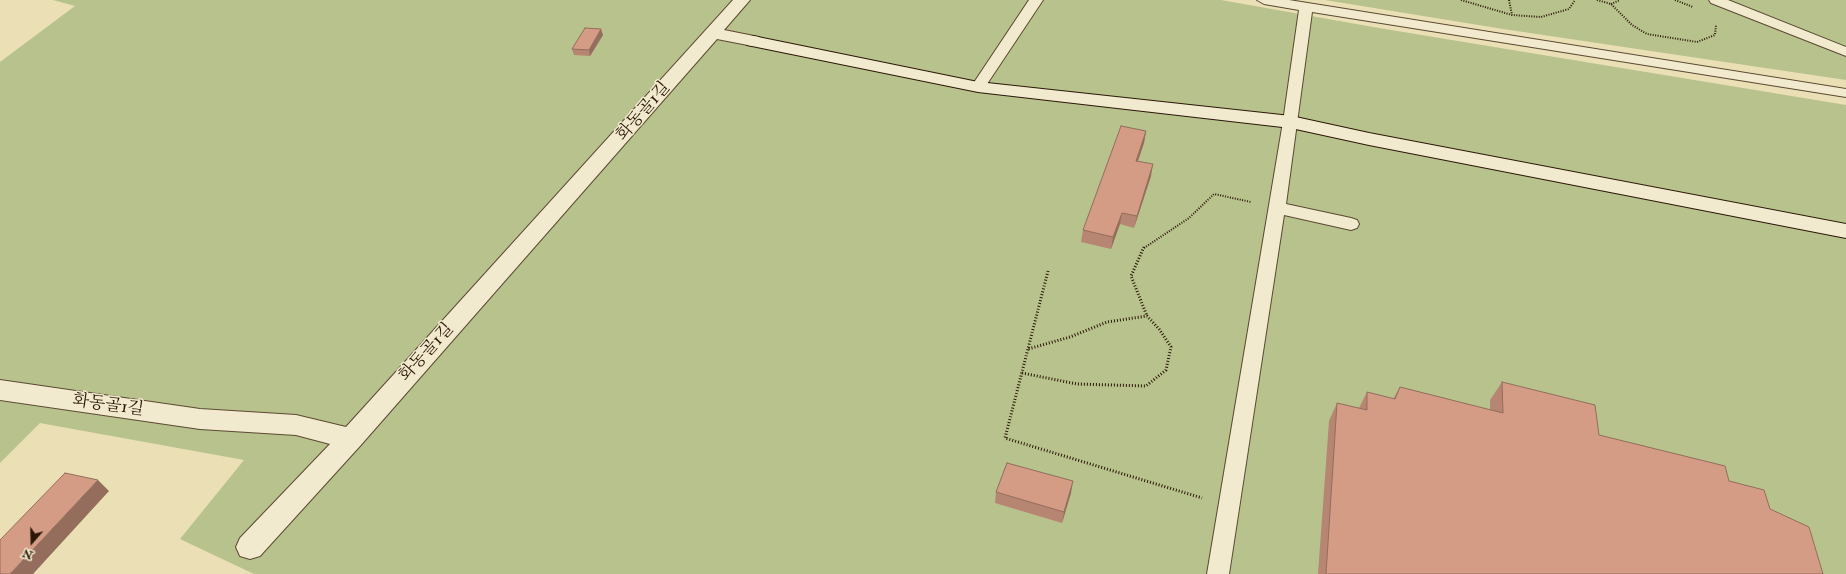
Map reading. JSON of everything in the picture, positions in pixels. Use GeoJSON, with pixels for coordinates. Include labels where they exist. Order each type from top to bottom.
{"type":"FeatureCollection","features":[{"type":"Feature","properties":{"kind":"street","name":"화동골1길"},"geometry":{"type":"LineString","coordinates":[[0,390],[200,419],[296,425],[351,439],[742,0]]}},
{"type":"Feature","properties":{"kind":"street"},"geometry":{"type":"LineString","coordinates":[[713,33],[978,87],[1291,122],[1369,139],[1846,231]]}},
{"type":"Feature","properties":{"kind":"street"},"geometry":{"type":"LineString","coordinates":[[250,547],[351,439]]}},
{"type":"Feature","properties":{"kind":"lane"},"geometry":{"type":"LineString","coordinates":[[978,87],[1036,0]]}},
{"type":"Feature","properties":{"kind":"lane"},"geometry":{"type":"LineString","coordinates":[[1264,0],[1306,8],[1846,93]]}},
{"type":"Feature","properties":{"kind":"lane"},"geometry":{"type":"LineString","coordinates":[[1716,0],[1846,52]]}},
{"type":"Feature","properties":{"kind":"lane"},"geometry":{"type":"LineString","coordinates":[[1218,574],[1291,122],[1306,8]]}},
{"type":"Feature","properties":{"kind":"lane"},"geometry":{"type":"LineString","coordinates":[[1277,208],[1351,224]]}},
{"type":"Feature","properties":{"kind":"path"},"geometry":{"type":"LineString","coordinates":[[1461,0],[1512,15],[1541,17],[1558,14],[1569,9],[1575,0]]}},
{"type":"Feature","properties":{"kind":"path"},"geometry":{"type":"LineString","coordinates":[[1509,0],[1512,15]]}},
{"type":"Feature","properties":{"kind":"path"},"geometry":{"type":"LineString","coordinates":[[1597,0],[1612,4],[1632,25],[1647,34],[1671,39],[1697,42],[1715,35],[1716,23]]}},
{"type":"Feature","properties":{"kind":"path"},"geometry":{"type":"LineString","coordinates":[[1612,4],[1620,0]]}},
{"type":"Feature","properties":{"kind":"path"},"geometry":{"type":"LineString","coordinates":[[1675,0],[1696,9]]}},
{"type":"Feature","properties":{"kind":"path"},"geometry":{"type":"LineString","coordinates":[[1022,373],[1077,384],[1146,386],[1166,370],[1171,347],[1159,329],[1147,316],[1131,276],[1144,247],[1189,218],[1214,194],[1277,208]]}},
{"type":"Feature","properties":{"kind":"path"},"geometry":{"type":"LineString","coordinates":[[1048,271],[1005,438],[1229,506]]}},
{"type":"Feature","properties":{"kind":"path"},"geometry":{"type":"LineString","coordinates":[[1028,349],[1070,337],[1107,322],[1147,316]]}},
{"type":"Feature","properties":{"kind":"green space"},"geometry":{"type":"Polygon","coordinates":[[[53,0],[1221,0],[1373,27],[1846,105],[1846,574],[254,574],[180,539],[244,460],[40,423],[0,463],[0,62],[75,6],[53,0]]]}},
{"type":"Feature","properties":{"kind":"green space"},"geometry":{"type":"Polygon","coordinates":[[[1325,0],[1846,0],[1846,80],[1503,29],[1325,0]]]}},
{"type":"Feature","properties":{"kind":"building"},"geometry":{"type":"Polygon","coordinates":[[[585,28],[601,29],[589,50],[572,49],[585,28]]]}},
{"type":"Feature","properties":{"kind":"building"},"geometry":{"type":"Polygon","coordinates":[[[1121,126],[1146,131],[1136,161],[1153,164],[1137,216],[1122,213],[1113,237],[1083,230],[1121,126]]]}},
{"type":"Feature","properties":{"kind":"building"},"geometry":{"type":"Polygon","coordinates":[[[1502,382],[1595,405],[1599,435],[1725,466],[1729,481],[1764,490],[1770,509],[1809,527],[1823,574],[1326,574],[1337,403],[1367,410],[1367,392],[1395,399],[1400,387],[1503,413],[1502,382]]]}},
{"type":"Feature","properties":{"kind":"building"},"geometry":{"type":"Polygon","coordinates":[[[1007,463],[1073,481],[1064,512],[996,492],[1007,463]]]}},
{"type":"Feature","properties":{"kind":"building"},"geometry":{"type":"Polygon","coordinates":[[[65,473],[98,480],[10,574],[0,574],[0,540],[65,473]]]}}]}
